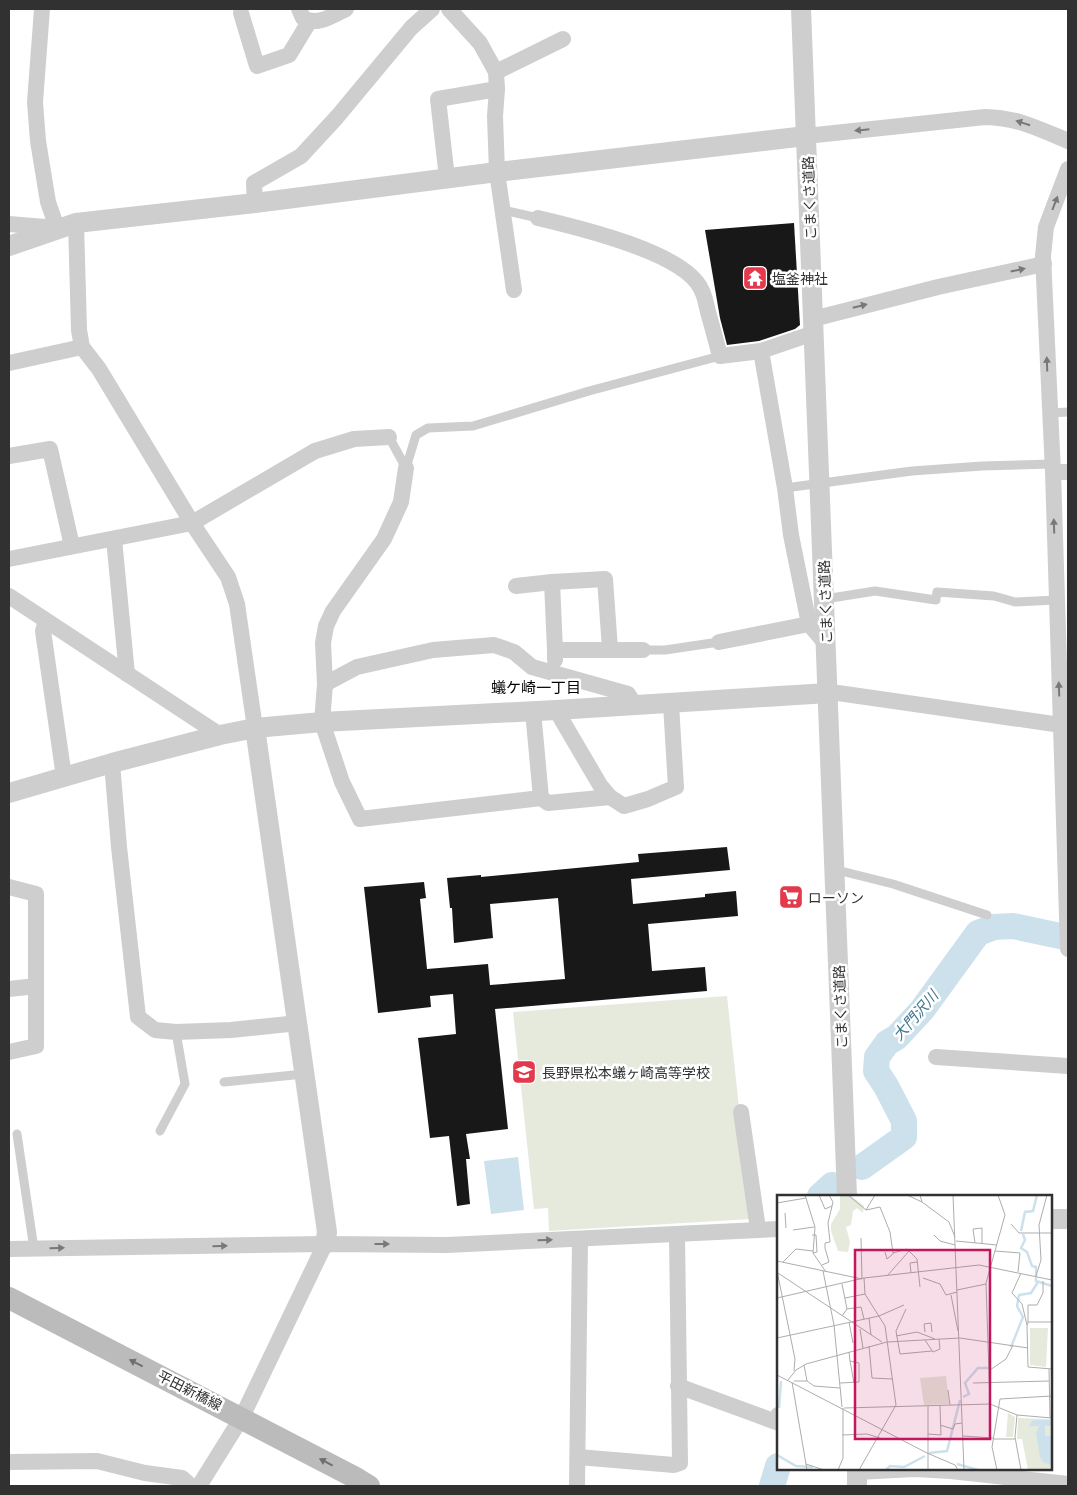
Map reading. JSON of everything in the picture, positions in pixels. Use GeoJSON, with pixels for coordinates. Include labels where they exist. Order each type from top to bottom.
{"type":"FeatureCollection","features":[{"type":"Feature","properties":{"kind":"main road","name":"平田新橋線"},"geometry":{"type":"LineString","coordinates":[[9,1298],[242,1417],[368,1486]]}},
{"type":"Feature","properties":{"kind":"street"},"geometry":{"type":"LineString","coordinates":[[42,9],[34,102],[46,193],[56,228]]}},
{"type":"Feature","properties":{"kind":"street"},"geometry":{"type":"LineString","coordinates":[[241,13],[257,66],[290,56],[304,15],[322,21],[346,9]]}},
{"type":"Feature","properties":{"kind":"street"},"geometry":{"type":"LineString","coordinates":[[255,203],[254,183],[301,156],[337,118],[411,28],[432,9]]}},
{"type":"Feature","properties":{"kind":"street"},"geometry":{"type":"LineString","coordinates":[[449,9],[480,43],[496,72],[497,172],[514,290]]}},
{"type":"Feature","properties":{"kind":"street","name":"こまくさ道路"},"geometry":{"type":"LineString","coordinates":[[801,9],[847,1195]]}},
{"type":"Feature","properties":{"kind":"street"},"geometry":{"type":"LineString","coordinates":[[496,72],[563,39]]}},
{"type":"Feature","properties":{"kind":"street"},"geometry":{"type":"LineString","coordinates":[[447,178],[438,99],[497,89]]}},
{"type":"Feature","properties":{"kind":"street"},"geometry":{"type":"LineString","coordinates":[[9,246],[56,228],[76,223],[806,136],[985,118],[1021,121],[1068,141]]}},
{"type":"Feature","properties":{"kind":"street"},"geometry":{"type":"LineString","coordinates":[[1068,169],[1046,227],[1044,264],[1050,413],[1058,469],[1062,548],[1056,600],[1064,725],[1068,948]]}},
{"type":"Feature","properties":{"kind":"street"},"geometry":{"type":"LineString","coordinates":[[538,218],[586,230],[649,252],[678,265],[701,288],[720,356],[760,351],[813,326],[928,290],[1044,264]]}},
{"type":"Feature","properties":{"kind":"street"},"geometry":{"type":"LineString","coordinates":[[76,223],[79,330],[82,347],[99,369],[192,523],[228,577],[237,604],[327,1232],[325,1244],[242,1417],[199,1486]]}},
{"type":"Feature","properties":{"kind":"street"},"geometry":{"type":"LineString","coordinates":[[9,224],[56,228]]}},
{"type":"Feature","properties":{"kind":"street"},"geometry":{"type":"LineString","coordinates":[[9,363],[82,347]]}},
{"type":"Feature","properties":{"kind":"street"},"geometry":{"type":"LineString","coordinates":[[760,351],[786,488],[790,535],[809,624],[826,644]]}},
{"type":"Feature","properties":{"kind":"street"},"geometry":{"type":"LineString","coordinates":[[9,559],[192,523],[315,451],[354,438],[389,437]]}},
{"type":"Feature","properties":{"kind":"street"},"geometry":{"type":"LineString","coordinates":[[9,456],[50,449],[72,546]]}},
{"type":"Feature","properties":{"kind":"street"},"geometry":{"type":"LineString","coordinates":[[406,468],[401,502],[384,539],[334,611],[326,626],[323,643],[325,684],[322,722],[342,782],[360,819],[540,798],[548,803],[610,797]]}},
{"type":"Feature","properties":{"kind":"street"},"geometry":{"type":"LineString","coordinates":[[114,539],[127,674]]}},
{"type":"Feature","properties":{"kind":"street"},"geometry":{"type":"LineString","coordinates":[[516,586],[605,579],[610,649]]}},
{"type":"Feature","properties":{"kind":"street"},"geometry":{"type":"LineString","coordinates":[[552,582],[555,650],[554,673]]}},
{"type":"Feature","properties":{"kind":"street"},"geometry":{"type":"LineString","coordinates":[[9,596],[220,735]]}},
{"type":"Feature","properties":{"kind":"street"},"geometry":{"type":"LineString","coordinates":[[46,621],[43,631],[64,777]]}},
{"type":"Feature","properties":{"kind":"street"},"geometry":{"type":"LineString","coordinates":[[720,642],[809,624]]}},
{"type":"Feature","properties":{"kind":"street"},"geometry":{"type":"LineString","coordinates":[[325,684],[357,667],[433,650],[494,645],[514,652],[532,667],[628,694],[635,705]]}},
{"type":"Feature","properties":{"kind":"street"},"geometry":{"type":"LineString","coordinates":[[555,650],[643,650]]}},
{"type":"Feature","properties":{"kind":"street"},"geometry":{"type":"LineString","coordinates":[[9,793],[112,763],[220,735],[255,728],[322,722],[671,704],[838,693],[1064,725]]}},
{"type":"Feature","properties":{"kind":"street"},"geometry":{"type":"LineString","coordinates":[[556,710],[600,785],[610,797],[624,806],[648,799],[676,787],[671,704]]}},
{"type":"Feature","properties":{"kind":"street"},"geometry":{"type":"LineString","coordinates":[[533,711],[540,798]]}},
{"type":"Feature","properties":{"kind":"street"},"geometry":{"type":"LineString","coordinates":[[112,763],[138,1017],[155,1030],[176,1032],[231,1030],[298,1023]]}},
{"type":"Feature","properties":{"kind":"street"},"geometry":{"type":"LineString","coordinates":[[9,887],[36,894],[36,1046],[9,1052]]}},
{"type":"Feature","properties":{"kind":"street"},"geometry":{"type":"LineString","coordinates":[[9,989],[36,986]]}},
{"type":"Feature","properties":{"kind":"street"},"geometry":{"type":"LineString","coordinates":[[936,1057],[1068,1066]]}},
{"type":"Feature","properties":{"kind":"street"},"geometry":{"type":"LineString","coordinates":[[742,1112],[758,1229]]}},
{"type":"Feature","properties":{"kind":"street"},"geometry":{"type":"LineString","coordinates":[[1052,1219],[1068,1219]]}},
{"type":"Feature","properties":{"kind":"street"},"geometry":{"type":"LineString","coordinates":[[9,1249],[325,1244],[448,1245],[777,1229]]}},
{"type":"Feature","properties":{"kind":"street"},"geometry":{"type":"LineString","coordinates":[[578,1457],[674,1465],[680,1463],[677,1234]]}},
{"type":"Feature","properties":{"kind":"street"},"geometry":{"type":"LineString","coordinates":[[577,1486],[580,1239]]}},
{"type":"Feature","properties":{"kind":"street"},"geometry":{"type":"LineString","coordinates":[[678,1386],[776,1422],[777,1419]]}},
{"type":"Feature","properties":{"kind":"street"},"geometry":{"type":"LineString","coordinates":[[9,1462],[97,1461],[145,1473],[182,1478],[191,1486]]}},
{"type":"Feature","properties":{"kind":"street"},"geometry":{"type":"LineString","coordinates":[[857,1476],[907,1470]]}},
{"type":"Feature","properties":{"kind":"street"},"geometry":{"type":"LineString","coordinates":[[933,1470],[1068,1484]]}},
{"type":"Feature","properties":{"kind":"lane"},"geometry":{"type":"LineString","coordinates":[[503,210],[538,218]]}},
{"type":"Feature","properties":{"kind":"lane"},"geometry":{"type":"LineString","coordinates":[[406,468],[416,435],[428,428],[473,426],[589,390],[720,356]]}},
{"type":"Feature","properties":{"kind":"lane"},"geometry":{"type":"LineString","coordinates":[[1050,413],[1068,412]]}},
{"type":"Feature","properties":{"kind":"lane"},"geometry":{"type":"LineString","coordinates":[[389,437],[406,468]]}},
{"type":"Feature","properties":{"kind":"lane"},"geometry":{"type":"LineString","coordinates":[[786,488],[922,470],[982,466],[1058,469]]}},
{"type":"Feature","properties":{"kind":"lane"},"geometry":{"type":"LineString","coordinates":[[825,599],[875,591],[936,600],[937,592],[994,596],[1015,602],[1056,600]]}},
{"type":"Feature","properties":{"kind":"lane"},"geometry":{"type":"LineString","coordinates":[[643,650],[665,650],[720,642]]}},
{"type":"Feature","properties":{"kind":"lane"},"geometry":{"type":"LineString","coordinates":[[835,872],[845,872],[893,884],[987,915]]}},
{"type":"Feature","properties":{"kind":"lane"},"geometry":{"type":"LineString","coordinates":[[160,1131],[185,1084],[176,1032]]}},
{"type":"Feature","properties":{"kind":"lane"},"geometry":{"type":"LineString","coordinates":[[224,1082],[304,1074]]}},
{"type":"Feature","properties":{"kind":"lane"},"geometry":{"type":"LineString","coordinates":[[18,1134],[34,1249]]}},
{"type":"Feature","properties":{"kind":"shaded area"},"geometry":{"type":"Polygon","coordinates":[[[727,996],[751,1219],[549,1231],[548,1208],[534,1209],[513,1012],[727,996]]]}},
{"type":"Feature","properties":{"kind":"water"},"geometry":{"type":"Polygon","coordinates":[[[518,1157],[524,1210],[491,1214],[484,1161],[518,1157]]]}},
{"type":"Feature","properties":{"kind":"building","name":"塩釜神社"},"geometry":{"type":"Polygon","coordinates":[[[794,223],[800,325],[795,329],[759,341],[727,345],[720,318],[705,230],[794,223]]]}},
{"type":"Feature","properties":{"kind":"building"},"geometry":{"type":"Polygon","coordinates":[[[727,847],[730,870],[631,879],[633,904],[705,897],[705,894],[736,891],[738,916],[648,924],[652,971],[705,967],[707,991],[495,1009],[508,1129],[466,1134],[470,1159],[466,1159],[470,1204],[457,1206],[449,1136],[430,1138],[418,1038],[456,1034],[453,994],[430,996],[431,1007],[378,1013],[364,887],[424,882],[426,898],[420,899],[427,969],[488,964],[490,985],[565,979],[558,898],[490,904],[493,938],[454,943],[452,908],[450,908],[447,878],[481,875],[481,877],[639,862],[638,854],[727,847]]]}},
{"type":"Feature","properties":{"kind":"waterway","name":"大門沢川"},"geometry":{"type":"LineString","coordinates":[[862,1167],[904,1137],[904,1121],[876,1071],[877,1057],[887,1043],[897,1037],[922,1010],[978,933],[994,927],[1013,926],[1068,936]]}},
{"type":"Feature","properties":{"kind":"waterway","name":"大門沢川"},"geometry":{"type":"LineString","coordinates":[[821,1195],[832,1185]]}},
{"type":"Feature","properties":{"kind":"waterway","name":"大門沢川"},"geometry":{"type":"LineString","coordinates":[[772,1486],[777,1469]]}},
{"type":"Feature","properties":{"kind":"place","name":"塩釜神社"},"geometry":{"type":"Point","coordinates":[755,278]}},
{"type":"Feature","properties":{"kind":"place","name":"ローソン"},"geometry":{"type":"Point","coordinates":[791,897]}},
{"type":"Feature","properties":{"kind":"place","name":"長野県松本蟻ヶ崎高等学校"},"geometry":{"type":"Point","coordinates":[524,1072]}},
{"type":"Feature","properties":{"kind":"district","name":"蟻ケ崎一丁目"},"geometry":{"type":"Point","coordinates":[536,687]}}]}
